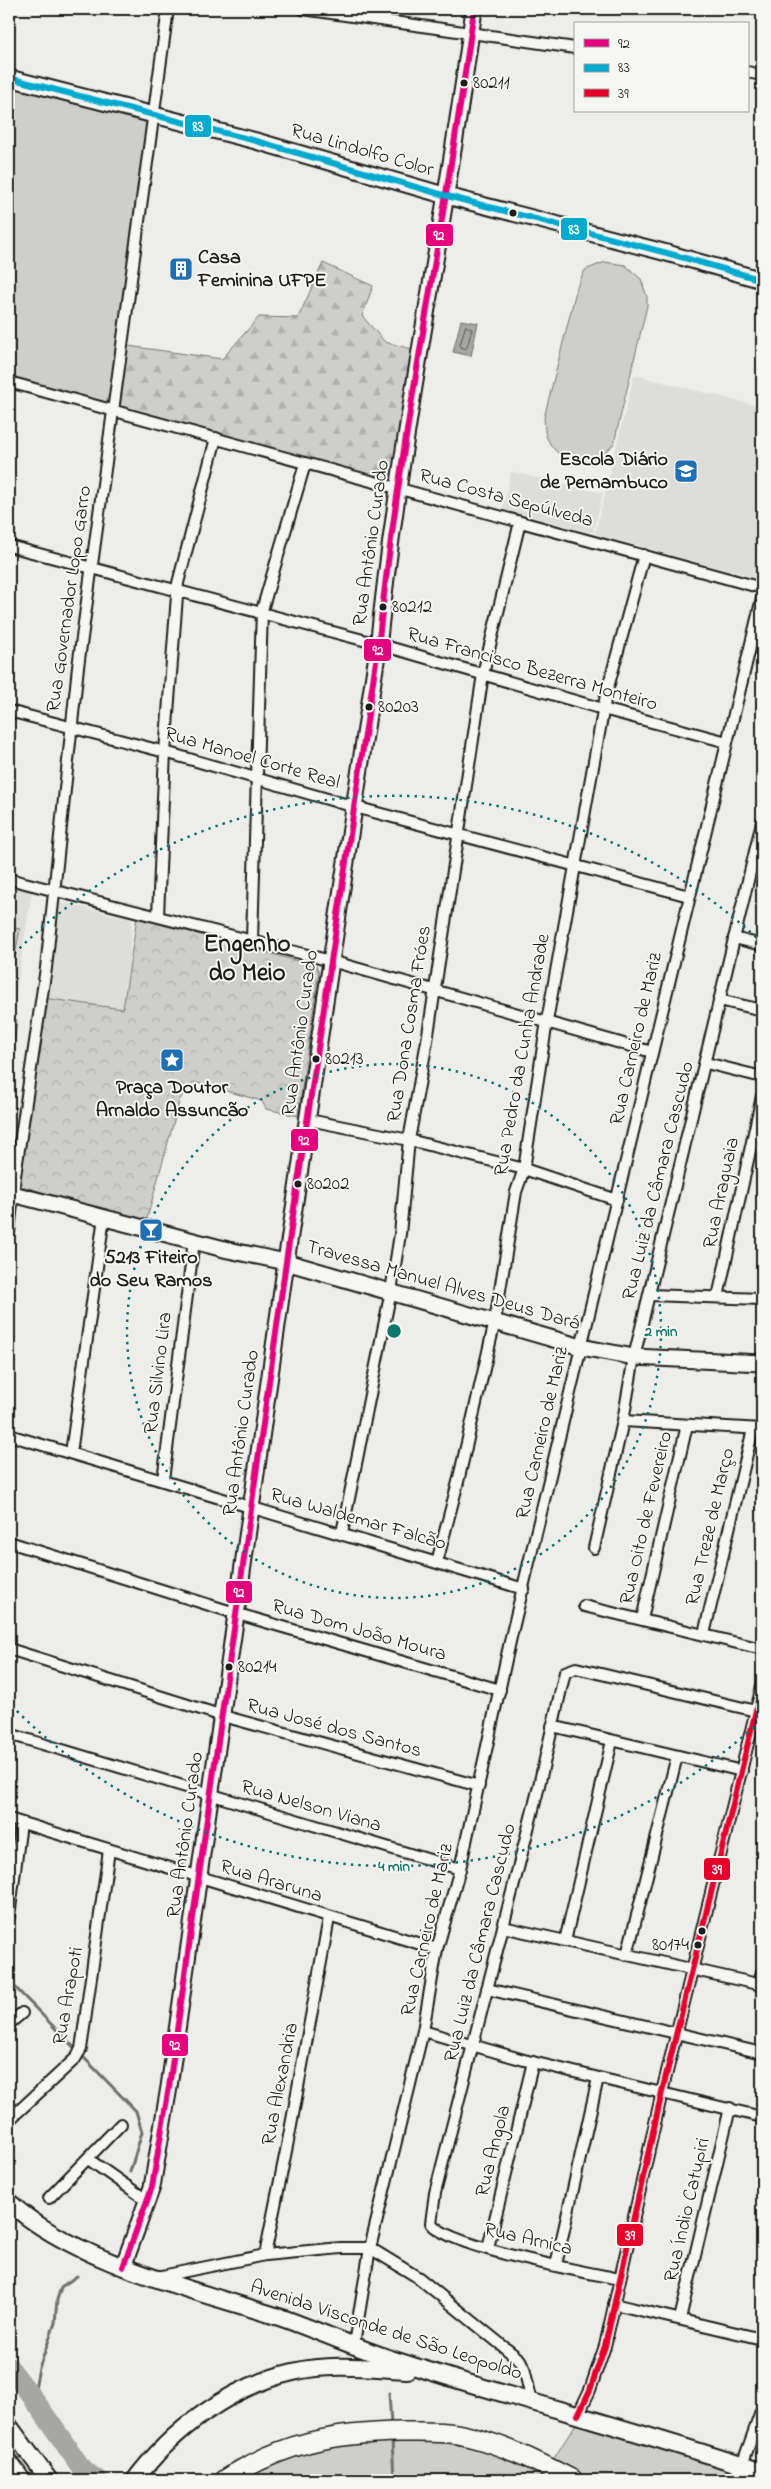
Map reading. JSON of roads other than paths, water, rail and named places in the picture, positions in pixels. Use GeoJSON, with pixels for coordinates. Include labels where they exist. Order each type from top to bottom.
{"type":"FeatureCollection","features":[{"type":"Feature","properties":{"kind":"highway"},"geometry":{"type":"LineString","coordinates":[[225,2480],[286,2448],[325,2438],[360,2433],[405,2432],[445,2432],[493,2444],[520,2454],[573,2480]]}},
{"type":"Feature","properties":{"kind":"main road","name":"Avenida Visconde de São Leopoldo"},"geometry":{"type":"LineString","coordinates":[[9,2202],[38,2225],[61,2239],[123,2267],[432,2371],[762,2472]]}},
{"type":"Feature","properties":{"kind":"main road"},"geometry":{"type":"LineString","coordinates":[[135,2480],[168,2441],[225,2400],[258,2384],[292,2372],[321,2367],[432,2371]]}},
{"type":"Feature","properties":{"kind":"main road"},"geometry":{"type":"LineString","coordinates":[[9,2426],[49,2480]]}},
{"type":"Feature","properties":{"kind":"main road"},"geometry":{"type":"LineString","coordinates":[[9,2462],[22,2480]]}},
{"type":"Feature","properties":{"kind":"street","name":"Rua Governador Lopo Garro"},"geometry":{"type":"LineString","coordinates":[[9,1232],[11,1194],[45,978],[70,728],[168,9]]}},
{"type":"Feature","properties":{"kind":"street"},"geometry":{"type":"LineString","coordinates":[[303,9],[574,48]]}},
{"type":"Feature","properties":{"kind":"street","name":"Rua Antônio Curado"},"geometry":{"type":"LineString","coordinates":[[123,2267],[148,2201],[169,2087],[192,1940],[198,1878],[238,1614],[286,1262],[355,807],[399,488],[447,196],[474,9]]}},
{"type":"Feature","properties":{"kind":"street"},"geometry":{"type":"LineString","coordinates":[[748,72],[762,75]]}},
{"type":"Feature","properties":{"kind":"street","name":"Rua Lindolfo Color"},"geometry":{"type":"LineString","coordinates":[[9,78],[155,115],[447,196],[667,252],[762,280]]}},
{"type":"Feature","properties":{"kind":"street","name":"Rua Costa Sepúlveda"},"geometry":{"type":"LineString","coordinates":[[9,382],[762,588]]}},
{"type":"Feature","properties":{"kind":"street"},"geometry":{"type":"LineString","coordinates":[[158,916],[165,752],[180,574],[216,438]]}},
{"type":"Feature","properties":{"kind":"street"},"geometry":{"type":"LineString","coordinates":[[252,940],[264,604],[305,464]]}},
{"type":"Feature","properties":{"kind":"street","name":"Rua Dona Cosma Fróes"},"geometry":{"type":"LineString","coordinates":[[342,1533],[391,1291],[400,1234],[409,1140],[483,674],[520,522]]}},
{"type":"Feature","properties":{"kind":"street","name":"Rua Francisco Bezerra Monteiro"},"geometry":{"type":"LineString","coordinates":[[9,546],[378,644],[603,709],[727,742]]}},
{"type":"Feature","properties":{"kind":"street","name":"Rua Pedro da Cunha Andrade"},"geometry":{"type":"LineString","coordinates":[[437,1562],[458,1482],[495,1321],[516,1192],[524,1169],[547,1021],[608,682],[644,555]]}},
{"type":"Feature","properties":{"kind":"street","name":"Rua Carneiro de Mariz"},"geometry":{"type":"LineString","coordinates":[[354,2344],[370,2248],[423,2031],[437,1950],[460,1869],[581,1347],[762,598]]}},
{"type":"Feature","properties":{"kind":"street","name":"Rua Manoel Corte Real"},"geometry":{"type":"LineString","coordinates":[[9,711],[165,752],[355,807],[689,896]]}},
{"type":"Feature","properties":{"kind":"street","name":"Rua Luiz da Câmara Cascudo"},"geometry":{"type":"LineString","coordinates":[[594,1548],[623,1421],[634,1357],[706,1063],[719,1000],[762,822]]}},
{"type":"Feature","properties":{"kind":"street"},"geometry":{"type":"LineString","coordinates":[[9,878],[53,891],[331,961],[652,1052]]}},
{"type":"Feature","properties":{"kind":"street"},"geometry":{"type":"LineString","coordinates":[[734,938],[762,945]]}},
{"type":"Feature","properties":{"kind":"street"},"geometry":{"type":"LineString","coordinates":[[719,1000],[762,1010]]}},
{"type":"Feature","properties":{"kind":"street"},"geometry":{"type":"LineString","coordinates":[[706,1063],[762,1077]]}},
{"type":"Feature","properties":{"kind":"street","name":"Rua Araguaia"},"geometry":{"type":"LineString","coordinates":[[718,1297],[762,1096]]}},
{"type":"Feature","properties":{"kind":"street"},"geometry":{"type":"LineString","coordinates":[[309,1120],[409,1140],[524,1169],[617,1200]]}},
{"type":"Feature","properties":{"kind":"street","name":"Travessa Manuel Alves Deus Dará"},"geometry":{"type":"LineString","coordinates":[[11,1194],[194,1241],[286,1262],[581,1347],[634,1357],[762,1363]]}},
{"type":"Feature","properties":{"kind":"street"},"geometry":{"type":"LineString","coordinates":[[71,1453],[104,1217]]}},
{"type":"Feature","properties":{"kind":"street","name":"Rua Silvino Lira"},"geometry":{"type":"LineString","coordinates":[[163,1480],[194,1241]]}},
{"type":"Feature","properties":{"kind":"street"},"geometry":{"type":"LineString","coordinates":[[649,1294],[762,1299]]}},
{"type":"Feature","properties":{"kind":"street"},"geometry":{"type":"LineString","coordinates":[[623,1421],[757,1429]]}},
{"type":"Feature","properties":{"kind":"street","name":"Rua Oito de Fevereiro"},"geometry":{"type":"LineString","coordinates":[[642,1619],[687,1425]]}},
{"type":"Feature","properties":{"kind":"street","name":"Rua Treze de Março"},"geometry":{"type":"LineString","coordinates":[[704,1634],[757,1429]]}},
{"type":"Feature","properties":{"kind":"street","name":"Rua Waldemar Falcão"},"geometry":{"type":"LineString","coordinates":[[9,1435],[342,1533],[524,1589]]}},
{"type":"Feature","properties":{"kind":"street","name":"Rua Dom João Moura"},"geometry":{"type":"LineString","coordinates":[[9,1542],[238,1614],[500,1690]]}},
{"type":"Feature","properties":{"kind":"street"},"geometry":{"type":"LineString","coordinates":[[584,1606],[762,1649]]}},
{"type":"Feature","properties":{"kind":"street","name":"Rua José dos Santos"},"geometry":{"type":"LineString","coordinates":[[9,1649],[223,1716],[479,1786]]}},
{"type":"Feature","properties":{"kind":"street","name":"Rua Luiz da Câmara Cascudo"},"geometry":{"type":"LineString","coordinates":[[432,2226],[434,2194],[567,1670],[576,1668],[756,1711]]}},
{"type":"Feature","properties":{"kind":"street"},"geometry":{"type":"LineString","coordinates":[[578,2415],[590,2390],[605,2346],[662,2092],[678,2034],[742,1770],[758,1729],[756,1711],[762,1686]]}},
{"type":"Feature","properties":{"kind":"street"},"geometry":{"type":"LineString","coordinates":[[552,1726],[742,1770]]}},
{"type":"Feature","properties":{"kind":"street","name":"Rua Nelson Viana"},"geometry":{"type":"LineString","coordinates":[[9,1734],[460,1869]]}},
{"type":"Feature","properties":{"kind":"street"},"geometry":{"type":"LineString","coordinates":[[565,1941],[612,1741]]}},
{"type":"Feature","properties":{"kind":"street"},"geometry":{"type":"LineString","coordinates":[[627,1955],[677,1756]]}},
{"type":"Feature","properties":{"kind":"street","name":"Rua Araruna"},"geometry":{"type":"LineString","coordinates":[[9,1819],[437,1950]]}},
{"type":"Feature","properties":{"kind":"street"},"geometry":{"type":"LineString","coordinates":[[9,1917],[21,1823]]}},
{"type":"Feature","properties":{"kind":"street","name":"Rua Arapoti"},"geometry":{"type":"LineString","coordinates":[[9,2120],[75,2059],[81,2050],[109,1850]]}},
{"type":"Feature","properties":{"kind":"street","name":"Rua Alexandria"},"geometry":{"type":"LineString","coordinates":[[265,2255],[329,1918]]}},
{"type":"Feature","properties":{"kind":"street"},"geometry":{"type":"LineString","coordinates":[[502,1926],[761,1985],[762,1972]]}},
{"type":"Feature","properties":{"kind":"street"},"geometry":{"type":"LineString","coordinates":[[487,1989],[762,2053]]}},
{"type":"Feature","properties":{"kind":"street"},"geometry":{"type":"LineString","coordinates":[[9,2024],[22,2013]]}},
{"type":"Feature","properties":{"kind":"street"},"geometry":{"type":"LineString","coordinates":[[423,2031],[534,2062],[762,2117]]}},
{"type":"Feature","properties":{"kind":"street","name":"Rua Angola"},"geometry":{"type":"LineString","coordinates":[[488,2248],[534,2062]]}},
{"type":"Feature","properties":{"kind":"street"},"geometry":{"type":"LineString","coordinates":[[556,2265],[598,2078]]}},
{"type":"Feature","properties":{"kind":"street","name":"Rua Índio Catupiri"},"geometry":{"type":"LineString","coordinates":[[680,2319],[730,2108]]}},
{"type":"Feature","properties":{"kind":"street"},"geometry":{"type":"LineString","coordinates":[[50,2198],[121,2124]]}},
{"type":"Feature","properties":{"kind":"street"},"geometry":{"type":"LineString","coordinates":[[88,2159],[148,2201]]}},
{"type":"Feature","properties":{"kind":"street","name":"Rua Arnica"},"geometry":{"type":"LineString","coordinates":[[432,2226],[445,2235],[488,2248],[619,2280]]}},
{"type":"Feature","properties":{"kind":"street"},"geometry":{"type":"LineString","coordinates":[[155,2277],[265,2255],[341,2248],[370,2248],[419,2278],[520,2360],[524,2368],[532,2402]]}},
{"type":"Feature","properties":{"kind":"street"},"geometry":{"type":"LineString","coordinates":[[614,2304],[762,2339]]}},
{"type":"Feature","properties":{"kind":"street"},"geometry":{"type":"LineString","coordinates":[[742,2465],[762,2409]]}},
{"type":"Feature","properties":{"kind":"water"},"geometry":{"type":"Polygon","coordinates":[[[461,320],[478,323],[471,356],[453,352],[461,320]]]}},
{"type":"Feature","properties":{"kind":"waterway"},"geometry":{"type":"LineString","coordinates":[[9,1981],[136,2111],[142,2132],[130,2172]]}},
{"type":"Feature","properties":{"kind":"waterway"},"geometry":{"type":"LineString","coordinates":[[33,2398],[39,2368],[55,2323],[57,2300],[61,2287],[77,2276]]}},
{"type":"Feature","properties":{"kind":"waterway"},"geometry":{"type":"LineString","coordinates":[[9,2367],[83,2470],[98,2480]]}},
{"type":"Feature","properties":{"kind":"waterway"},"geometry":{"type":"LineString","coordinates":[[389,2393],[391,2425]]}},
{"type":"Feature","properties":{"kind":"waterway"},"geometry":{"type":"LineString","coordinates":[[392,2439],[394,2480]]}},
{"type":"Feature","properties":{"kind":"place","name":"80211"},"geometry":{"type":"Point","coordinates":[464,83]}},
{"type":"Feature","properties":{"kind":"place","name":"Casa Feminina UFPE"},"geometry":{"type":"Point","coordinates":[181,269]}},
{"type":"Feature","properties":{"kind":"place","name":"Escola Diário de Pernambuco"},"geometry":{"type":"Point","coordinates":[686,471]}},
{"type":"Feature","properties":{"kind":"place","name":"80212"},"geometry":{"type":"Point","coordinates":[383,607]}},
{"type":"Feature","properties":{"kind":"place","name":"80203"},"geometry":{"type":"Point","coordinates":[369,707]}},
{"type":"Feature","properties":{"kind":"place","name":"80213"},"geometry":{"type":"Point","coordinates":[316,1059]}},
{"type":"Feature","properties":{"kind":"place","name":"Praça Doutor Arnaldo Assuncão"},"geometry":{"type":"Point","coordinates":[172,1060]}},
{"type":"Feature","properties":{"kind":"place","name":"80202"},"geometry":{"type":"Point","coordinates":[298,1184]}},
{"type":"Feature","properties":{"kind":"place","name":"5213 Fiteiro do Seu Ramos"},"geometry":{"type":"Point","coordinates":[151,1230]}},
{"type":"Feature","properties":{"kind":"place","name":"80214"},"geometry":{"type":"Point","coordinates":[229,1667]}},
{"type":"Feature","properties":{"kind":"place","name":"80174"},"geometry":{"type":"Point","coordinates":[698,1945]}},
{"type":"Feature","properties":{"kind":"district","name":"Engenho do Meio"},"geometry":{"type":"Point","coordinates":[247,960]}}]}
